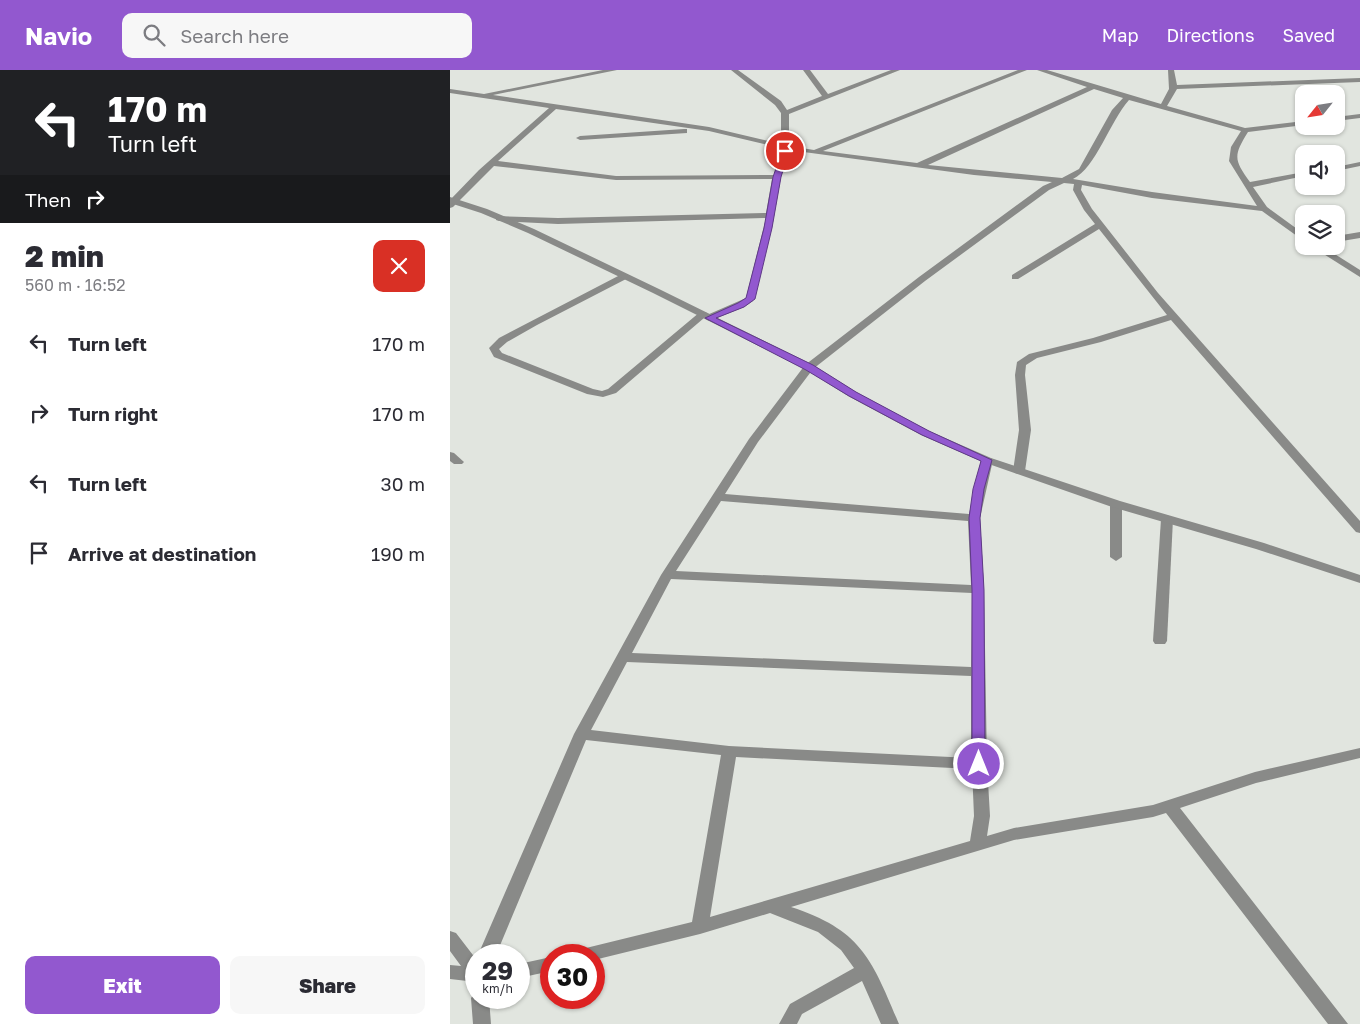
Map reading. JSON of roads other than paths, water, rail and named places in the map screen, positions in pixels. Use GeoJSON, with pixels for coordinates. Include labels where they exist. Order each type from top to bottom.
{"type":"FeatureCollection","features":[{"type":"Feature","properties":{"kind":"street"},"geometry":{"type":"LineString","coordinates":[[478,96],[557,77],[614,70]]}},
{"type":"Feature","properties":{"kind":"street"},"geometry":{"type":"LineString","coordinates":[[625,276],[497,344],[494,348],[498,355],[591,392],[603,394],[612,391],[706,316],[741,305],[750,299],[777,177],[786,147],[785,112],[778,103],[734,70]]}},
{"type":"Feature","properties":{"kind":"street"},"geometry":{"type":"LineString","coordinates":[[806,70],[826,97]]}},
{"type":"Feature","properties":{"kind":"street"},"geometry":{"type":"LineString","coordinates":[[785,112],[897,70]]}},
{"type":"Feature","properties":{"kind":"street"},"geometry":{"type":"LineString","coordinates":[[815,152],[1024,70]]}},
{"type":"Feature","properties":{"kind":"street"},"geometry":{"type":"LineString","coordinates":[[1040,70],[1092,87],[1246,130],[1295,124]]}},
{"type":"Feature","properties":{"kind":"street"},"geometry":{"type":"LineString","coordinates":[[1163,106],[1172,95],[1174,87],[1171,70]]}},
{"type":"Feature","properties":{"kind":"street"},"geometry":{"type":"LineString","coordinates":[[1174,87],[1360,80]]}},
{"type":"Feature","properties":{"kind":"street"},"geometry":{"type":"LineString","coordinates":[[918,166],[1092,87]]}},
{"type":"Feature","properties":{"kind":"street"},"geometry":{"type":"LineString","coordinates":[[450,91],[709,129],[815,152],[918,166],[1079,182],[1152,195],[1264,209]]}},
{"type":"Feature","properties":{"kind":"street"},"geometry":{"type":"LineString","coordinates":[[492,944],[581,734],[667,575],[753,441],[809,368],[922,279],[1046,188],[1082,170],[1116,110],[1128,97]]}},
{"type":"Feature","properties":{"kind":"street"},"geometry":{"type":"LineString","coordinates":[[554,107],[451,202],[499,218],[625,276],[809,368],[852,394],[925,433],[987,460],[1116,504],[1260,546],[1360,580]]}},
{"type":"Feature","properties":{"kind":"street"},"geometry":{"type":"LineString","coordinates":[[1345,118],[1360,116]]}},
{"type":"Feature","properties":{"kind":"street"},"geometry":{"type":"LineString","coordinates":[[580,138],[709,129]]}},
{"type":"Feature","properties":{"kind":"street"},"geometry":{"type":"LineString","coordinates":[[1246,130],[1232,153],[1232,160],[1264,209],[1295,231]]}},
{"type":"Feature","properties":{"kind":"street"},"geometry":{"type":"LineString","coordinates":[[492,163],[616,178],[777,177]]}},
{"type":"Feature","properties":{"kind":"street"},"geometry":{"type":"LineString","coordinates":[[1345,167],[1360,164]]}},
{"type":"Feature","properties":{"kind":"street"},"geometry":{"type":"LineString","coordinates":[[1249,185],[1295,176]]}},
{"type":"Feature","properties":{"kind":"street"},"geometry":{"type":"LineString","coordinates":[[1079,182],[1077,190],[1100,226],[1173,316],[1360,530]]}},
{"type":"Feature","properties":{"kind":"street"},"geometry":{"type":"LineString","coordinates":[[499,218],[558,221],[770,215]]}},
{"type":"Feature","properties":{"kind":"street"},"geometry":{"type":"LineString","coordinates":[[1015,277],[1100,226]]}},
{"type":"Feature","properties":{"kind":"street"},"geometry":{"type":"LineString","coordinates":[[1345,238],[1360,235]]}},
{"type":"Feature","properties":{"kind":"street"},"geometry":{"type":"LineString","coordinates":[[1329,255],[1360,274]]}},
{"type":"Feature","properties":{"kind":"street"},"geometry":{"type":"LineString","coordinates":[[1019,471],[1025,430],[1020,375],[1021,364],[1033,356],[1097,340],[1173,316]]}},
{"type":"Feature","properties":{"kind":"street"},"geometry":{"type":"LineString","coordinates":[[977,846],[982,816],[979,764],[978,590],[974,518],[987,460]]}},
{"type":"Feature","properties":{"kind":"street"},"geometry":{"type":"LineString","coordinates":[[719,496],[974,518]]}},
{"type":"Feature","properties":{"kind":"street"},"geometry":{"type":"LineString","coordinates":[[1116,504],[1116,557]]}},
{"type":"Feature","properties":{"kind":"street"},"geometry":{"type":"LineString","coordinates":[[1160,641],[1167,519]]}},
{"type":"Feature","properties":{"kind":"street"},"geometry":{"type":"LineString","coordinates":[[667,575],[978,590]]}},
{"type":"Feature","properties":{"kind":"street"},"geometry":{"type":"LineString","coordinates":[[622,657],[979,672]]}},
{"type":"Feature","properties":{"kind":"street"},"geometry":{"type":"LineString","coordinates":[[581,734],[730,751],[979,764]]}},
{"type":"Feature","properties":{"kind":"street"},"geometry":{"type":"LineString","coordinates":[[700,927],[730,751]]}},
{"type":"Feature","properties":{"kind":"street"},"geometry":{"type":"LineString","coordinates":[[605,950],[700,927],[1014,834],[1153,810],[1256,778],[1360,753]]}},
{"type":"Feature","properties":{"kind":"street"},"geometry":{"type":"LineString","coordinates":[[1169,805],[1339,1024]]}},
{"type":"Feature","properties":{"kind":"street"},"geometry":{"type":"LineString","coordinates":[[770,906],[825,927],[847,945],[866,970],[890,1024]]}},
{"type":"Feature","properties":{"kind":"street"},"geometry":{"type":"LineString","coordinates":[[450,938],[465,958]]}},
{"type":"Feature","properties":{"kind":"street"},"geometry":{"type":"LineString","coordinates":[[788,1024],[796,1009],[866,970]]}},
{"type":"Feature","properties":{"kind":"street"},"geometry":{"type":"LineString","coordinates":[[450,972],[465,973]]}},
{"type":"Feature","properties":{"kind":"street"},"geometry":{"type":"LineString","coordinates":[[481,1009],[482,1024]]}}]}
